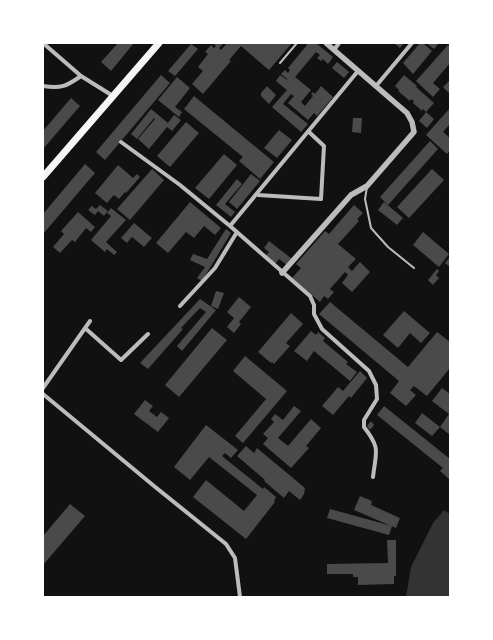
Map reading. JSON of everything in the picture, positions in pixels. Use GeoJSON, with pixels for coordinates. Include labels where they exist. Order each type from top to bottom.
{"type":"FeatureCollection","features":[{"type":"Feature","properties":{"kind":"highway"},"geometry":{"type":"LineString","coordinates":[[43,177],[158,43]]}},
{"type":"Feature","properties":{"kind":"street"},"geometry":{"type":"LineString","coordinates":[[43,43],[81,76],[113,96]]}},
{"type":"Feature","properties":{"kind":"street"},"geometry":{"type":"LineString","coordinates":[[282,273],[351,195],[367,186],[414,132],[412,122],[407,113],[326,43]]}},
{"type":"Feature","properties":{"kind":"street"},"geometry":{"type":"LineString","coordinates":[[334,50],[340,43]]}},
{"type":"Feature","properties":{"kind":"street"},"geometry":{"type":"LineString","coordinates":[[376,86],[412,43]]}},
{"type":"Feature","properties":{"kind":"street"},"geometry":{"type":"LineString","coordinates":[[230,226],[258,195],[358,71]]}},
{"type":"Feature","properties":{"kind":"street"},"geometry":{"type":"LineString","coordinates":[[43,86],[57,88],[68,85],[81,76]]}},
{"type":"Feature","properties":{"kind":"street"},"geometry":{"type":"LineString","coordinates":[[258,195],[321,199],[324,146],[309,132]]}},
{"type":"Feature","properties":{"kind":"street"},"geometry":{"type":"LineString","coordinates":[[121,142],[180,185],[230,226],[310,296],[314,305],[314,314],[322,329],[369,371],[376,385],[377,399],[364,420],[364,427],[374,441],[377,450],[373,477]]}},
{"type":"Feature","properties":{"kind":"street"},"geometry":{"type":"LineString","coordinates":[[180,306],[215,268],[237,232]]}},
{"type":"Feature","properties":{"kind":"street"},"geometry":{"type":"LineString","coordinates":[[43,388],[90,321]]}},
{"type":"Feature","properties":{"kind":"street"},"geometry":{"type":"LineString","coordinates":[[85,328],[121,360],[148,334]]}},
{"type":"Feature","properties":{"kind":"street"},"geometry":{"type":"LineString","coordinates":[[43,394],[226,544],[236,558],[240,597]]}},
{"type":"Feature","properties":{"kind":"lane"},"geometry":{"type":"LineString","coordinates":[[280,63],[297,43]]}},
{"type":"Feature","properties":{"kind":"lane"},"geometry":{"type":"LineString","coordinates":[[367,186],[365,200],[371,228],[388,247],[414,268]]}},
{"type":"Feature","properties":{"kind":"shaded area"},"geometry":{"type":"Polygon","coordinates":[[[444,510],[450,514],[450,597],[406,597],[411,567],[433,523],[444,510]]]}},
{"type":"Feature","properties":{"kind":"building"},"geometry":{"type":"Polygon","coordinates":[[[118,43],[134,43],[111,71],[101,62],[118,43]]]}},
{"type":"Feature","properties":{"kind":"building"},"geometry":{"type":"Polygon","coordinates":[[[224,43],[219,48],[221,50],[227,43],[292,43],[269,70],[241,46],[229,60],[231,61],[203,94],[192,84],[203,71],[198,67],[208,54],[205,52],[211,45],[214,48],[216,46],[214,44],[224,43]]]}},
{"type":"Feature","properties":{"kind":"building"},"geometry":{"type":"Polygon","coordinates":[[[305,43],[316,43],[333,57],[328,64],[323,59],[321,61],[317,58],[320,55],[316,52],[295,77],[311,90],[301,102],[305,106],[313,96],[311,94],[313,92],[315,94],[321,86],[333,97],[317,116],[314,113],[308,120],[288,103],[294,96],[291,94],[283,104],[308,124],[301,132],[272,107],[287,90],[276,81],[280,75],[287,80],[281,74],[285,70],[288,73],[290,70],[288,68],[307,45],[305,43]]]}},
{"type":"Feature","properties":{"kind":"building"},"geometry":{"type":"Polygon","coordinates":[[[394,43],[404,43],[400,48],[394,43]]]}},
{"type":"Feature","properties":{"kind":"building"},"geometry":{"type":"Polygon","coordinates":[[[420,43],[423,43],[432,51],[413,74],[403,63],[420,43]]]}},
{"type":"Feature","properties":{"kind":"building"},"geometry":{"type":"Polygon","coordinates":[[[426,43],[439,43],[434,49],[426,43]]]}},
{"type":"Feature","properties":{"kind":"building"},"geometry":{"type":"Polygon","coordinates":[[[191,44],[198,49],[175,76],[168,71],[191,44]]]}},
{"type":"Feature","properties":{"kind":"building"},"geometry":{"type":"Polygon","coordinates":[[[448,45],[450,46],[450,63],[433,83],[440,89],[433,97],[416,81],[448,45]]]}},
{"type":"Feature","properties":{"kind":"building"},"geometry":{"type":"Polygon","coordinates":[[[337,62],[349,72],[344,78],[332,68],[337,62]]]}},
{"type":"Feature","properties":{"kind":"building"},"geometry":{"type":"Polygon","coordinates":[[[161,75],[170,83],[105,160],[96,152],[161,75]]]}},
{"type":"Feature","properties":{"kind":"building"},"geometry":{"type":"Polygon","coordinates":[[[404,75],[434,103],[426,112],[423,109],[422,111],[413,103],[414,101],[411,99],[410,101],[398,91],[399,90],[395,86],[404,75]]]}},
{"type":"Feature","properties":{"kind":"building"},"geometry":{"type":"Polygon","coordinates":[[[177,77],[190,88],[175,107],[182,112],[179,117],[158,100],[177,77]]]}},
{"type":"Feature","properties":{"kind":"building"},"geometry":{"type":"Polygon","coordinates":[[[450,80],[450,94],[443,87],[450,80]]]}},
{"type":"Feature","properties":{"kind":"building"},"geometry":{"type":"Polygon","coordinates":[[[267,86],[276,95],[269,104],[261,96],[261,93],[267,86]]]}},
{"type":"Feature","properties":{"kind":"building"},"geometry":{"type":"Polygon","coordinates":[[[194,96],[274,162],[260,179],[239,161],[243,157],[184,109],[194,96]]]}},
{"type":"Feature","properties":{"kind":"building"},"geometry":{"type":"Polygon","coordinates":[[[71,98],[80,106],[43,149],[43,131],[71,98]]]}},
{"type":"Feature","properties":{"kind":"building"},"geometry":{"type":"Polygon","coordinates":[[[151,109],[168,123],[174,115],[181,120],[172,131],[167,127],[149,149],[138,139],[155,119],[154,118],[137,139],[131,134],[151,109]]]}},
{"type":"Feature","properties":{"kind":"building"},"geometry":{"type":"Polygon","coordinates":[[[449,109],[450,124],[443,132],[450,138],[450,150],[447,154],[426,135],[449,109]]]}},
{"type":"Feature","properties":{"kind":"building"},"geometry":{"type":"Polygon","coordinates":[[[426,112],[434,119],[427,128],[419,121],[426,112]]]}},
{"type":"Feature","properties":{"kind":"building"},"geometry":{"type":"Polygon","coordinates":[[[353,118],[362,118],[361,133],[352,132],[353,118]]]}},
{"type":"Feature","properties":{"kind":"building"},"geometry":{"type":"Polygon","coordinates":[[[186,122],[199,133],[170,167],[157,156],[186,122]]]}},
{"type":"Feature","properties":{"kind":"building"},"geometry":{"type":"Polygon","coordinates":[[[279,130],[292,140],[277,158],[264,148],[279,130]]]}},
{"type":"Feature","properties":{"kind":"building"},"geometry":{"type":"Polygon","coordinates":[[[430,141],[438,149],[388,205],[380,197],[430,141]]]}},
{"type":"Feature","properties":{"kind":"building"},"geometry":{"type":"Polygon","coordinates":[[[224,154],[237,165],[209,199],[195,188],[224,154]]]}},
{"type":"Feature","properties":{"kind":"building"},"geometry":{"type":"Polygon","coordinates":[[[85,164],[95,173],[43,234],[43,214],[85,164]]]}},
{"type":"Feature","properties":{"kind":"building"},"geometry":{"type":"Polygon","coordinates":[[[118,165],[133,178],[137,174],[140,177],[119,199],[114,195],[107,203],[95,193],[118,165]]]}},
{"type":"Feature","properties":{"kind":"building"},"geometry":{"type":"Polygon","coordinates":[[[152,169],[164,180],[130,220],[117,209],[152,169]]]}},
{"type":"Feature","properties":{"kind":"building"},"geometry":{"type":"Polygon","coordinates":[[[432,169],[444,180],[409,218],[397,207],[432,169]]]}},
{"type":"Feature","properties":{"kind":"building"},"geometry":{"type":"Polygon","coordinates":[[[251,174],[260,181],[237,209],[229,202],[251,174]]]}},
{"type":"Feature","properties":{"kind":"building"},"geometry":{"type":"Polygon","coordinates":[[[237,179],[242,184],[225,204],[235,212],[231,217],[216,205],[237,179]]]}},
{"type":"Feature","properties":{"kind":"building"},"geometry":{"type":"Polygon","coordinates":[[[190,202],[221,228],[215,235],[204,226],[194,238],[186,232],[168,253],[156,243],[190,202]]]}},
{"type":"Feature","properties":{"kind":"building"},"geometry":{"type":"Polygon","coordinates":[[[384,202],[403,218],[397,225],[378,210],[384,202]]]}},
{"type":"Feature","properties":{"kind":"building"},"geometry":{"type":"Polygon","coordinates":[[[100,205],[108,211],[104,216],[98,211],[95,215],[88,210],[92,206],[96,209],[100,205]]]}},
{"type":"Feature","properties":{"kind":"building"},"geometry":{"type":"Polygon","coordinates":[[[354,205],[363,213],[357,219],[359,221],[338,244],[356,259],[348,267],[352,271],[360,262],[370,272],[352,292],[342,283],[348,275],[345,272],[330,289],[334,292],[328,299],[324,296],[320,302],[292,278],[301,268],[296,264],[325,231],[329,234],[354,205]]]}},
{"type":"Feature","properties":{"kind":"building"},"geometry":{"type":"Polygon","coordinates":[[[111,208],[126,220],[106,242],[117,252],[114,255],[107,249],[105,252],[91,240],[111,216],[107,213],[111,208]]]}},
{"type":"Feature","properties":{"kind":"building"},"geometry":{"type":"Polygon","coordinates":[[[78,212],[95,227],[91,232],[86,228],[75,242],[72,240],[60,253],[53,247],[64,234],[61,231],[78,212]]]}},
{"type":"Feature","properties":{"kind":"building"},"geometry":{"type":"Polygon","coordinates":[[[134,223],[152,238],[144,247],[132,237],[127,243],[121,238],[134,223]]]}},
{"type":"Feature","properties":{"kind":"building"},"geometry":{"type":"Polygon","coordinates":[[[226,229],[231,233],[202,281],[197,278],[205,267],[190,260],[193,254],[207,259],[226,229]]]}},
{"type":"Feature","properties":{"kind":"building"},"geometry":{"type":"Polygon","coordinates":[[[423,232],[449,254],[439,267],[413,245],[423,232]]]}},
{"type":"Feature","properties":{"kind":"building"},"geometry":{"type":"Polygon","coordinates":[[[269,241],[292,259],[287,265],[279,259],[275,264],[265,256],[269,252],[264,248],[269,241]]]}},
{"type":"Feature","properties":{"kind":"building"},"geometry":{"type":"Polygon","coordinates":[[[450,257],[450,267],[445,263],[450,257]]]}},
{"type":"Feature","properties":{"kind":"building"},"geometry":{"type":"Polygon","coordinates":[[[437,269],[439,271],[436,275],[439,278],[433,285],[428,280],[437,269]]]}},
{"type":"Feature","properties":{"kind":"building"},"geometry":{"type":"Polygon","coordinates":[[[216,291],[224,293],[218,309],[211,306],[216,291]]]}},
{"type":"Feature","properties":{"kind":"building"},"geometry":{"type":"Polygon","coordinates":[[[239,297],[251,307],[239,322],[241,324],[234,333],[227,327],[234,318],[227,312],[239,297]]]}},
{"type":"Feature","properties":{"kind":"building"},"geometry":{"type":"Polygon","coordinates":[[[200,299],[216,310],[182,351],[177,346],[206,312],[200,308],[181,328],[183,329],[148,369],[140,363],[200,299]]]}},
{"type":"Feature","properties":{"kind":"building"},"geometry":{"type":"Polygon","coordinates":[[[330,302],[408,367],[437,332],[450,342],[450,368],[427,396],[414,386],[410,390],[416,395],[406,406],[390,393],[399,381],[319,314],[330,302]]]}},
{"type":"Feature","properties":{"kind":"building"},"geometry":{"type":"Polygon","coordinates":[[[404,311],[430,333],[421,343],[410,333],[398,348],[383,335],[404,311]]]}},
{"type":"Feature","properties":{"kind":"building"},"geometry":{"type":"Polygon","coordinates":[[[291,313],[303,324],[286,343],[290,346],[274,364],[272,362],[271,363],[258,352],[291,313]]]}},
{"type":"Feature","properties":{"kind":"building"},"geometry":{"type":"Polygon","coordinates":[[[212,328],[227,340],[179,397],[165,385],[212,328]]]}},
{"type":"Feature","properties":{"kind":"building"},"geometry":{"type":"Polygon","coordinates":[[[311,331],[316,335],[318,332],[325,338],[323,341],[348,362],[346,364],[357,372],[350,381],[314,351],[307,361],[294,351],[311,331]]]}},
{"type":"Feature","properties":{"kind":"building"},"geometry":{"type":"Polygon","coordinates":[[[245,356],[287,391],[243,443],[235,436],[266,399],[233,371],[245,356]]]}},
{"type":"Feature","properties":{"kind":"building"},"geometry":{"type":"Polygon","coordinates":[[[360,371],[367,378],[351,398],[349,396],[333,415],[322,406],[338,387],[343,391],[360,371]]]}},
{"type":"Feature","properties":{"kind":"building"},"geometry":{"type":"Polygon","coordinates":[[[442,388],[450,394],[450,435],[440,427],[449,414],[432,401],[442,388]]]}},
{"type":"Feature","properties":{"kind":"building"},"geometry":{"type":"Polygon","coordinates":[[[145,400],[153,406],[149,411],[157,417],[161,412],[169,418],[158,432],[134,414],[145,400]]]}},
{"type":"Feature","properties":{"kind":"building"},"geometry":{"type":"Polygon","coordinates":[[[294,406],[301,411],[278,438],[288,446],[311,419],[321,428],[306,446],[309,448],[291,468],[263,444],[268,438],[263,434],[274,422],[271,419],[275,414],[283,420],[294,406]]]}},
{"type":"Feature","properties":{"kind":"building"},"geometry":{"type":"Polygon","coordinates":[[[384,406],[450,459],[450,480],[440,471],[443,468],[377,415],[384,406]]]}},
{"type":"Feature","properties":{"kind":"building"},"geometry":{"type":"Polygon","coordinates":[[[422,413],[440,427],[432,436],[415,423],[422,413]]]}},
{"type":"Feature","properties":{"kind":"building"},"geometry":{"type":"Polygon","coordinates":[[[371,421],[374,425],[370,430],[367,426],[371,421]]]}},
{"type":"Feature","properties":{"kind":"building"},"geometry":{"type":"Polygon","coordinates":[[[206,425],[238,450],[231,458],[225,453],[222,456],[263,489],[264,487],[276,497],[275,502],[246,539],[193,497],[206,480],[244,511],[257,495],[209,457],[190,480],[174,467],[206,425]]]}},
{"type":"Feature","properties":{"kind":"building"},"geometry":{"type":"Polygon","coordinates":[[[246,446],[254,453],[257,448],[305,488],[304,494],[300,500],[289,491],[284,498],[237,456],[246,446]]]}},
{"type":"Feature","properties":{"kind":"building"},"geometry":{"type":"Polygon","coordinates":[[[360,496],[372,501],[371,505],[400,518],[396,528],[354,510],[360,496]]]}},
{"type":"Feature","properties":{"kind":"building"},"geometry":{"type":"Polygon","coordinates":[[[70,504],[85,516],[43,565],[43,536],[70,504]]]}},
{"type":"Feature","properties":{"kind":"building"},"geometry":{"type":"Polygon","coordinates":[[[330,509],[392,526],[389,535],[327,518],[330,509]]]}},
{"type":"Feature","properties":{"kind":"building"},"geometry":{"type":"Polygon","coordinates":[[[387,540],[396,540],[396,576],[394,576],[394,584],[358,585],[358,577],[353,577],[353,574],[327,574],[327,564],[388,563],[387,540]]]}}]}
